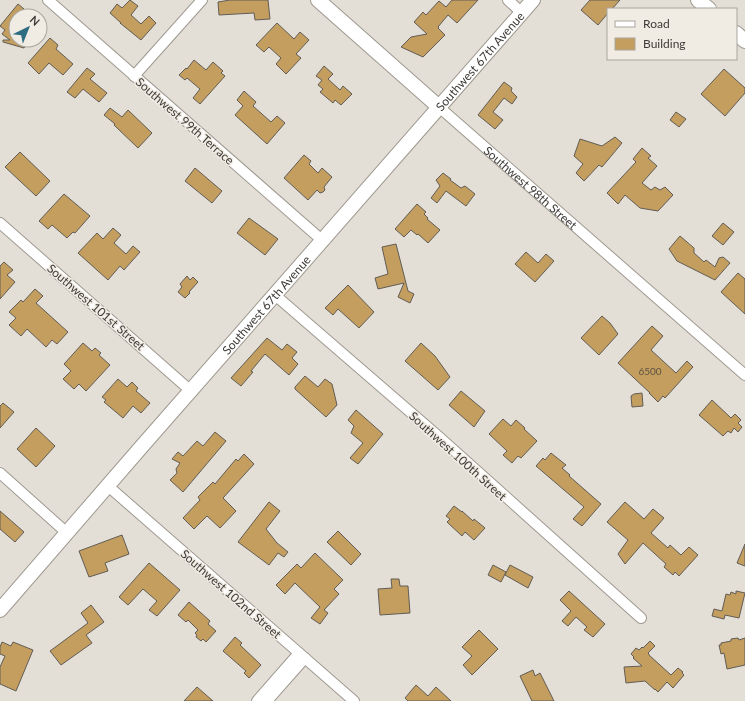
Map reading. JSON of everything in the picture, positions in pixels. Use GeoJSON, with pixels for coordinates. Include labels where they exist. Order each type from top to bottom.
{"type":"FeatureCollection","features":[{"type":"Feature","properties":{"kind":"main road","name":"Southwest 98th Street"},"geometry":{"type":"LineString","coordinates":[[318,0],[440,107]]}},
{"type":"Feature","properties":{"kind":"main road","name":"Southwest 67th Avenue"},"geometry":{"type":"LineString","coordinates":[[0,610],[533,0]]}},
{"type":"Feature","properties":{"kind":"main road"},"geometry":{"type":"LineString","coordinates":[[698,0],[708,8]]}},
{"type":"Feature","properties":{"kind":"main road"},"geometry":{"type":"LineString","coordinates":[[737,34],[745,41]]}},
{"type":"Feature","properties":{"kind":"street","name":"Southwest 99th Terrace"},"geometry":{"type":"LineString","coordinates":[[48,0],[322,241]]}},
{"type":"Feature","properties":{"kind":"street"},"geometry":{"type":"LineString","coordinates":[[134,76],[202,0]]}},
{"type":"Feature","properties":{"kind":"street"},"geometry":{"type":"LineString","coordinates":[[508,0],[522,13]]}},
{"type":"Feature","properties":{"kind":"street","name":"Southwest 98th Street"},"geometry":{"type":"LineString","coordinates":[[440,107],[745,375]]}},
{"type":"Feature","properties":{"kind":"street","name":"Southwest 101st Street"},"geometry":{"type":"LineString","coordinates":[[0,223],[191,391]]}},
{"type":"Feature","properties":{"kind":"street","name":"Southwest 100th Street"},"geometry":{"type":"LineString","coordinates":[[275,295],[438,436],[640,618]]}},
{"type":"Feature","properties":{"kind":"street"},"geometry":{"type":"LineString","coordinates":[[0,473],[67,533]]}},
{"type":"Feature","properties":{"kind":"street","name":"Southwest 102nd Street"},"geometry":{"type":"LineString","coordinates":[[108,486],[354,701]]}},
{"type":"Feature","properties":{"kind":"street"},"geometry":{"type":"LineString","coordinates":[[257,701],[302,656]]}},
{"type":"Feature","properties":{"kind":"street"},"geometry":{"type":"LineString","coordinates":[[267,701],[302,656]]}},
{"type":"Feature","properties":{"kind":"building"},"geometry":{"type":"Polygon","coordinates":[[[130,0],[138,6],[131,15],[141,24],[149,16],[156,23],[141,40],[110,13],[117,4],[122,8],[130,0]]]}},
{"type":"Feature","properties":{"kind":"building"},"geometry":{"type":"Polygon","coordinates":[[[230,0],[268,0],[270,19],[255,20],[254,13],[219,15],[218,2],[230,0]]]}},
{"type":"Feature","properties":{"kind":"building"},"geometry":{"type":"Polygon","coordinates":[[[452,0],[478,0],[457,23],[448,15],[438,27],[445,35],[423,57],[401,47],[411,37],[427,34],[414,22],[423,12],[426,15],[439,1],[446,7],[452,0]]]}},
{"type":"Feature","properties":{"kind":"building"},"geometry":{"type":"Polygon","coordinates":[[[590,0],[620,0],[613,8],[607,8],[607,14],[598,25],[581,10],[590,0]]]}},
{"type":"Feature","properties":{"kind":"building"},"geometry":{"type":"Polygon","coordinates":[[[18,4],[23,8],[15,8],[18,4]]]}},
{"type":"Feature","properties":{"kind":"building"},"geometry":{"type":"Polygon","coordinates":[[[8,16],[8,38],[2,34],[5,30],[0,26],[8,16]]]}},
{"type":"Feature","properties":{"kind":"building"},"geometry":{"type":"Polygon","coordinates":[[[277,23],[294,39],[300,32],[309,40],[296,54],[301,58],[286,74],[276,64],[281,58],[269,47],[264,52],[256,45],[277,23]]]}},
{"type":"Feature","properties":{"kind":"building"},"geometry":{"type":"Polygon","coordinates":[[[50,38],[58,45],[56,49],[73,64],[63,75],[49,63],[39,74],[28,63],[41,48],[48,48],[48,40],[50,38]]]}},
{"type":"Feature","properties":{"kind":"building"},"geometry":{"type":"Polygon","coordinates":[[[3,40],[8,40],[8,43],[3,42],[3,40]]]}},
{"type":"Feature","properties":{"kind":"building"},"geometry":{"type":"Polygon","coordinates":[[[194,60],[206,70],[213,62],[223,71],[221,73],[225,76],[200,104],[193,98],[200,89],[187,78],[185,80],[179,75],[186,68],[187,69],[194,60]]]}},
{"type":"Feature","properties":{"kind":"building"},"geometry":{"type":"Polygon","coordinates":[[[324,66],[333,74],[328,79],[340,90],[343,86],[352,94],[341,105],[335,100],[333,103],[320,92],[323,89],[318,85],[322,80],[316,76],[324,66]]]}},
{"type":"Feature","properties":{"kind":"building"},"geometry":{"type":"Polygon","coordinates":[[[87,68],[95,74],[90,79],[107,93],[99,102],[83,89],[75,98],[67,92],[87,68]]]}},
{"type":"Feature","properties":{"kind":"building"},"geometry":{"type":"Polygon","coordinates":[[[724,69],[745,88],[745,93],[725,116],[701,94],[724,69]]]}},
{"type":"Feature","properties":{"kind":"building"},"geometry":{"type":"Polygon","coordinates":[[[504,82],[512,88],[511,91],[517,97],[512,104],[504,98],[493,112],[503,120],[495,129],[478,115],[504,82]]]}},
{"type":"Feature","properties":{"kind":"building"},"geometry":{"type":"Polygon","coordinates":[[[244,91],[256,102],[253,106],[271,122],[277,116],[285,123],[267,144],[235,115],[243,106],[237,100],[244,91]]]}},
{"type":"Feature","properties":{"kind":"building"},"geometry":{"type":"Polygon","coordinates":[[[110,108],[122,117],[128,110],[152,133],[138,148],[114,125],[115,124],[104,115],[110,108]]]}},
{"type":"Feature","properties":{"kind":"building"},"geometry":{"type":"Polygon","coordinates":[[[676,112],[686,119],[679,127],[670,120],[676,112]]]}},
{"type":"Feature","properties":{"kind":"building"},"geometry":{"type":"Polygon","coordinates":[[[615,137],[622,143],[602,167],[599,165],[584,181],[576,173],[583,164],[574,156],[580,139],[602,146],[615,137]]]}},
{"type":"Feature","properties":{"kind":"building"},"geometry":{"type":"Polygon","coordinates":[[[642,148],[651,156],[648,158],[657,166],[642,183],[651,190],[655,187],[660,190],[665,187],[673,195],[658,211],[640,208],[625,195],[618,204],[607,193],[636,162],[633,159],[642,148]]]}},
{"type":"Feature","properties":{"kind":"building"},"geometry":{"type":"Polygon","coordinates":[[[20,152],[50,181],[36,196],[5,167],[20,152]]]}},
{"type":"Feature","properties":{"kind":"building"},"geometry":{"type":"Polygon","coordinates":[[[304,155],[311,161],[309,164],[318,173],[322,168],[332,177],[324,187],[325,190],[323,192],[320,193],[317,190],[308,200],[284,178],[304,155]]]}},
{"type":"Feature","properties":{"kind":"building"},"geometry":{"type":"Polygon","coordinates":[[[195,168],[222,191],[212,203],[185,181],[195,168]]]}},
{"type":"Feature","properties":{"kind":"building"},"geometry":{"type":"Polygon","coordinates":[[[443,173],[461,188],[465,186],[475,194],[466,206],[446,191],[437,203],[431,198],[440,186],[436,180],[443,173]]]}},
{"type":"Feature","properties":{"kind":"building"},"geometry":{"type":"Polygon","coordinates":[[[64,194],[90,216],[75,233],[73,232],[67,238],[52,225],[48,229],[39,221],[64,194]]]}},
{"type":"Feature","properties":{"kind":"building"},"geometry":{"type":"Polygon","coordinates":[[[417,204],[426,212],[424,214],[428,218],[427,219],[440,230],[428,243],[411,230],[404,237],[395,229],[417,204]]]}},
{"type":"Feature","properties":{"kind":"building"},"geometry":{"type":"Polygon","coordinates":[[[249,218],[278,239],[265,255],[237,233],[249,218]]]}},
{"type":"Feature","properties":{"kind":"building"},"geometry":{"type":"Polygon","coordinates":[[[723,223],[734,232],[723,245],[712,236],[723,223]]]}},
{"type":"Feature","properties":{"kind":"building"},"geometry":{"type":"Polygon","coordinates":[[[113,228],[121,235],[114,243],[126,254],[133,246],[140,252],[124,270],[120,266],[108,280],[78,253],[97,233],[103,239],[113,228]]]}},
{"type":"Feature","properties":{"kind":"building"},"geometry":{"type":"Polygon","coordinates":[[[680,236],[694,248],[694,253],[704,262],[706,260],[715,267],[719,258],[723,257],[730,263],[715,280],[677,261],[669,249],[680,236]]]}},
{"type":"Feature","properties":{"kind":"building"},"geometry":{"type":"Polygon","coordinates":[[[396,244],[408,291],[414,294],[410,303],[398,297],[404,283],[378,289],[375,278],[388,274],[382,247],[396,244]]]}},
{"type":"Feature","properties":{"kind":"building"},"geometry":{"type":"Polygon","coordinates":[[[526,252],[538,263],[546,254],[554,261],[535,282],[515,264],[526,252]]]}},
{"type":"Feature","properties":{"kind":"building"},"geometry":{"type":"Polygon","coordinates":[[[4,262],[13,270],[7,275],[15,282],[0,299],[0,266],[4,262]]]}},
{"type":"Feature","properties":{"kind":"building"},"geometry":{"type":"Polygon","coordinates":[[[738,273],[745,279],[745,314],[721,292],[738,273]]]}},
{"type":"Feature","properties":{"kind":"building"},"geometry":{"type":"Polygon","coordinates":[[[187,276],[190,280],[193,277],[198,282],[185,298],[178,292],[182,287],[180,284],[187,276]]]}},
{"type":"Feature","properties":{"kind":"building"},"geometry":{"type":"Polygon","coordinates":[[[348,285],[374,312],[359,328],[338,309],[333,315],[325,308],[348,285]]]}},
{"type":"Feature","properties":{"kind":"building"},"geometry":{"type":"Polygon","coordinates":[[[35,289],[43,296],[36,303],[68,332],[57,344],[52,340],[46,347],[27,329],[21,336],[9,325],[16,318],[9,312],[21,300],[23,302],[35,289]]]}},
{"type":"Feature","properties":{"kind":"building"},"geometry":{"type":"Polygon","coordinates":[[[602,316],[610,323],[618,334],[599,355],[581,338],[602,316]]]}},
{"type":"Feature","properties":{"kind":"building"},"geometry":{"type":"Polygon","coordinates":[[[652,326],[663,336],[651,350],[676,373],[687,361],[693,367],[665,398],[663,396],[658,402],[618,363],[652,326]]]}},
{"type":"Feature","properties":{"kind":"building"},"geometry":{"type":"Polygon","coordinates":[[[267,338],[282,350],[287,344],[297,352],[292,358],[298,364],[289,375],[265,354],[241,386],[231,378],[267,338]]]}},
{"type":"Feature","properties":{"kind":"building"},"geometry":{"type":"Polygon","coordinates":[[[83,343],[92,351],[95,348],[101,353],[99,355],[110,365],[86,391],[79,384],[74,389],[63,379],[71,371],[64,364],[83,343]]]}},
{"type":"Feature","properties":{"kind":"building"},"geometry":{"type":"Polygon","coordinates":[[[421,343],[435,356],[450,377],[438,390],[405,361],[421,343]]]}},
{"type":"Feature","properties":{"kind":"building"},"geometry":{"type":"Polygon","coordinates":[[[305,376],[318,387],[325,379],[332,384],[337,405],[326,417],[295,389],[295,387],[305,376]]]}},
{"type":"Feature","properties":{"kind":"building"},"geometry":{"type":"Polygon","coordinates":[[[118,379],[127,387],[132,382],[138,388],[136,391],[150,403],[141,413],[133,406],[123,418],[104,402],[106,400],[102,397],[118,379]]]}},
{"type":"Feature","properties":{"kind":"building"},"geometry":{"type":"Polygon","coordinates":[[[461,391],[485,411],[474,427],[449,405],[461,391]]]}},
{"type":"Feature","properties":{"kind":"building"},"geometry":{"type":"Polygon","coordinates":[[[642,393],[643,406],[632,407],[631,396],[642,393]]]}},
{"type":"Feature","properties":{"kind":"building"},"geometry":{"type":"Polygon","coordinates":[[[712,400],[731,418],[735,414],[741,420],[738,423],[742,427],[738,432],[734,428],[731,433],[728,431],[723,436],[699,415],[712,400]]]}},
{"type":"Feature","properties":{"kind":"building"},"geometry":{"type":"Polygon","coordinates":[[[3,403],[14,412],[0,428],[0,406],[3,403]]]}},
{"type":"Feature","properties":{"kind":"building"},"geometry":{"type":"Polygon","coordinates":[[[356,410],[383,434],[358,464],[350,458],[363,443],[351,433],[354,426],[348,420],[356,410]]]}},
{"type":"Feature","properties":{"kind":"building"},"geometry":{"type":"Polygon","coordinates":[[[503,419],[511,426],[516,420],[537,441],[521,458],[518,456],[512,463],[503,455],[507,451],[489,434],[503,419]]]}},
{"type":"Feature","properties":{"kind":"building"},"geometry":{"type":"Polygon","coordinates":[[[36,428],[55,446],[36,467],[17,449],[36,428]]]}},
{"type":"Feature","properties":{"kind":"building"},"geometry":{"type":"Polygon","coordinates":[[[215,432],[226,441],[183,492],[170,480],[177,473],[176,469],[180,463],[172,459],[178,452],[183,456],[197,441],[203,446],[215,432]]]}},
{"type":"Feature","properties":{"kind":"building"},"geometry":{"type":"Polygon","coordinates":[[[551,453],[566,465],[562,468],[570,475],[569,476],[601,504],[582,526],[573,519],[584,507],[536,466],[543,458],[545,460],[551,453]]]}},
{"type":"Feature","properties":{"kind":"building"},"geometry":{"type":"Polygon","coordinates":[[[244,454],[254,464],[223,498],[236,511],[220,528],[207,516],[194,529],[183,518],[200,500],[198,497],[213,482],[215,484],[236,459],[238,461],[244,454]]]}},
{"type":"Feature","properties":{"kind":"building"},"geometry":{"type":"Polygon","coordinates":[[[269,502],[280,511],[266,529],[277,543],[288,552],[284,557],[278,553],[269,565],[238,542],[269,502]]]}},
{"type":"Feature","properties":{"kind":"building"},"geometry":{"type":"Polygon","coordinates":[[[625,502],[644,519],[653,509],[664,518],[651,533],[668,548],[670,545],[681,555],[689,547],[698,555],[679,576],[675,572],[673,575],[664,567],[666,564],[643,543],[625,564],[618,554],[628,540],[607,522],[625,502]]]}},
{"type":"Feature","properties":{"kind":"building"},"geometry":{"type":"Polygon","coordinates":[[[454,506],[473,521],[474,519],[485,528],[474,540],[465,532],[462,536],[447,522],[450,519],[446,516],[454,506]]]}},
{"type":"Feature","properties":{"kind":"building"},"geometry":{"type":"Polygon","coordinates":[[[0,511],[24,532],[15,542],[0,529],[0,511]]]}},
{"type":"Feature","properties":{"kind":"building"},"geometry":{"type":"Polygon","coordinates":[[[338,531],[361,554],[351,565],[327,542],[338,531]]]}},
{"type":"Feature","properties":{"kind":"building"},"geometry":{"type":"Polygon","coordinates":[[[122,535],[129,554],[105,563],[108,571],[89,577],[79,551],[122,535]]]}},
{"type":"Feature","properties":{"kind":"building"},"geometry":{"type":"Polygon","coordinates":[[[745,544],[745,566],[737,563],[745,544]]]}},
{"type":"Feature","properties":{"kind":"building"},"geometry":{"type":"Polygon","coordinates":[[[315,553],[343,580],[334,589],[339,594],[324,610],[328,613],[320,624],[311,618],[320,607],[295,583],[285,594],[276,585],[297,564],[301,568],[315,553]]]}},
{"type":"Feature","properties":{"kind":"building"},"geometry":{"type":"Polygon","coordinates":[[[149,563],[180,590],[157,616],[149,610],[157,601],[143,589],[128,605],[119,597],[149,563]]]}},
{"type":"Feature","properties":{"kind":"building"},"geometry":{"type":"Polygon","coordinates":[[[493,565],[506,572],[501,582],[488,575],[493,565]]]}},
{"type":"Feature","properties":{"kind":"building"},"geometry":{"type":"Polygon","coordinates":[[[510,565],[533,577],[528,588],[505,575],[510,565]]]}},
{"type":"Feature","properties":{"kind":"building"},"geometry":{"type":"Polygon","coordinates":[[[391,579],[399,579],[400,586],[408,586],[410,613],[380,615],[378,589],[392,588],[391,579]]]}},
{"type":"Feature","properties":{"kind":"building"},"geometry":{"type":"Polygon","coordinates":[[[569,591],[605,624],[593,637],[584,630],[587,627],[576,617],[568,626],[562,621],[571,611],[560,600],[569,591]]]}},
{"type":"Feature","properties":{"kind":"building"},"geometry":{"type":"Polygon","coordinates":[[[736,591],[745,593],[739,618],[725,615],[724,619],[712,616],[714,609],[722,611],[726,594],[730,595],[731,592],[736,594],[736,591]]]}},
{"type":"Feature","properties":{"kind":"building"},"geometry":{"type":"Polygon","coordinates":[[[189,602],[210,621],[208,624],[216,631],[206,642],[203,639],[201,641],[196,637],[197,635],[195,633],[198,630],[188,620],[186,622],[178,615],[189,602]]]}},
{"type":"Feature","properties":{"kind":"building"},"geometry":{"type":"Polygon","coordinates":[[[91,605],[104,622],[86,635],[92,643],[61,665],[50,651],[88,623],[81,613],[91,605]]]}},
{"type":"Feature","properties":{"kind":"building"},"geometry":{"type":"Polygon","coordinates":[[[479,630],[498,649],[472,675],[463,665],[472,656],[462,647],[479,630]]]}},
{"type":"Feature","properties":{"kind":"building"},"geometry":{"type":"Polygon","coordinates":[[[235,637],[242,643],[240,645],[261,665],[249,678],[244,673],[246,671],[223,651],[235,637]]]}},
{"type":"Feature","properties":{"kind":"building"},"geometry":{"type":"Polygon","coordinates":[[[738,638],[739,640],[745,638],[745,665],[727,669],[724,653],[721,654],[719,645],[721,645],[721,643],[731,641],[731,639],[738,638]]]}},
{"type":"Feature","properties":{"kind":"building"},"geometry":{"type":"Polygon","coordinates":[[[650,641],[655,646],[648,653],[649,655],[671,675],[678,668],[683,672],[682,673],[684,675],[673,688],[667,682],[658,692],[645,681],[626,683],[624,667],[642,666],[633,658],[634,657],[631,654],[636,648],[639,650],[642,647],[643,648],[650,641]]]}},
{"type":"Feature","properties":{"kind":"building"},"geometry":{"type":"Polygon","coordinates":[[[2,642],[11,646],[13,642],[33,650],[16,691],[0,684],[0,667],[5,656],[0,654],[2,642]]]}},
{"type":"Feature","properties":{"kind":"building"},"geometry":{"type":"Polygon","coordinates":[[[533,670],[535,676],[540,673],[554,701],[532,701],[520,676],[533,670]]]}},
{"type":"Feature","properties":{"kind":"building"},"geometry":{"type":"Polygon","coordinates":[[[416,685],[428,696],[436,687],[451,701],[408,701],[405,698],[416,685]]]}},
{"type":"Feature","properties":{"kind":"building"},"geometry":{"type":"Polygon","coordinates":[[[197,687],[213,701],[184,701],[197,687]]]}}]}
